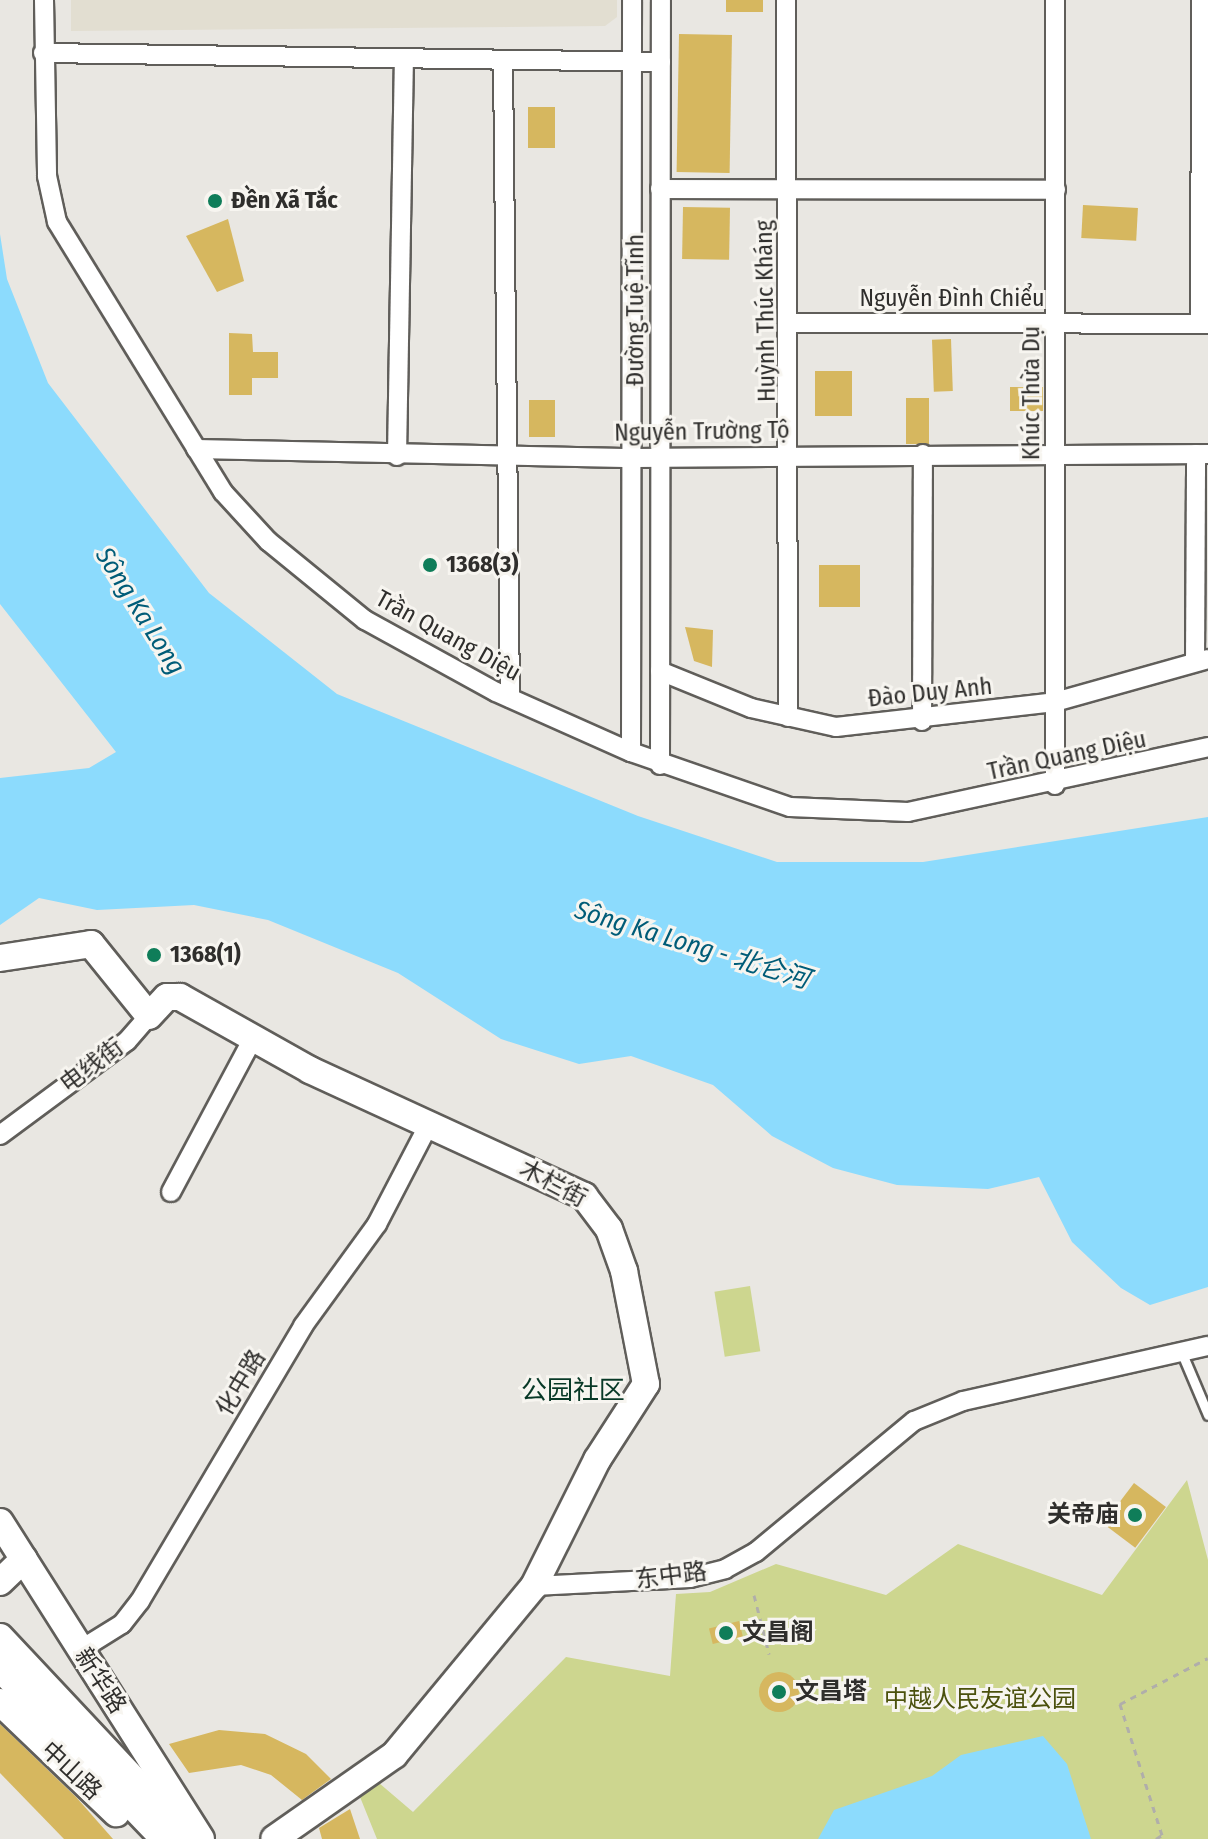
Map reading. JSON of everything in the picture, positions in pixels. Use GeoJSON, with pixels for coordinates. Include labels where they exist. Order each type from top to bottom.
{"type":"FeatureCollection","features":[{"type":"Feature","properties":{"kind":"street","name":"Trần Quang Diệu"},"geometry":{"type":"LineString","coordinates":[[44,0],[47,176],[57,222],[196,449],[259,531],[365,620],[510,698],[660,765],[749,799],[850,815],[1055,785],[1208,747]]}},
{"type":"Feature","properties":{"kind":"street","name":"Đường Tuệ Tĩnh"},"geometry":{"type":"LineString","coordinates":[[631,752],[636,458],[630,63],[632,0]]}},
{"type":"Feature","properties":{"kind":"street","name":"Đường Tuệ Tĩnh"},"geometry":{"type":"LineString","coordinates":[[660,765],[661,0]]}},
{"type":"Feature","properties":{"kind":"street","name":"Huỳnh Thúc Kháng"},"geometry":{"type":"LineString","coordinates":[[786,0],[792,323],[788,717]]}},
{"type":"Feature","properties":{"kind":"street","name":"Khúc Thừa Dụ"},"geometry":{"type":"LineString","coordinates":[[1055,0],[1055,785]]}},
{"type":"Feature","properties":{"kind":"street"},"geometry":{"type":"LineString","coordinates":[[1201,0],[1204,324]]}},
{"type":"Feature","properties":{"kind":"street"},"geometry":{"type":"LineString","coordinates":[[43,53],[503,63],[661,62]]}},
{"type":"Feature","properties":{"kind":"street"},"geometry":{"type":"LineString","coordinates":[[397,456],[404,61]]}},
{"type":"Feature","properties":{"kind":"street"},"geometry":{"type":"LineString","coordinates":[[503,63],[502,457],[510,698]]}},
{"type":"Feature","properties":{"kind":"street"},"geometry":{"type":"LineString","coordinates":[[660,189],[1056,190]]}},
{"type":"Feature","properties":{"kind":"street","name":"Nguyễn Đình Chiểu"},"geometry":{"type":"LineString","coordinates":[[792,323],[1204,324]]}},
{"type":"Feature","properties":{"kind":"street","name":"Nguyễn Trường Tộ"},"geometry":{"type":"LineString","coordinates":[[196,449],[397,456],[636,458],[791,454],[1202,454]]}},
{"type":"Feature","properties":{"kind":"street"},"geometry":{"type":"LineString","coordinates":[[922,721],[923,454]]}},
{"type":"Feature","properties":{"kind":"street"},"geometry":{"type":"LineString","coordinates":[[1202,454],[1202,660]]}},
{"type":"Feature","properties":{"kind":"street","name":"Đào Duy Anh"},"geometry":{"type":"LineString","coordinates":[[660,671],[788,717],[836,727],[922,721],[1055,702],[1202,660]]}},
{"type":"Feature","properties":{"kind":"street"},"geometry":{"type":"LineString","coordinates":[[0,958],[91,944],[149,1016]]}},
{"type":"Feature","properties":{"kind":"street","name":"电线街"},"geometry":{"type":"LineString","coordinates":[[0,1135],[127,1041],[167,997],[180,997]]}},
{"type":"Feature","properties":{"kind":"street","name":"木栏街"},"geometry":{"type":"LineString","coordinates":[[180,997],[252,1040],[428,1126],[584,1196],[609,1229],[624,1271],[646,1384],[597,1460],[534,1586]]}},
{"type":"Feature","properties":{"kind":"street"},"geometry":{"type":"LineString","coordinates":[[171,1192],[252,1040]]}},
{"type":"Feature","properties":{"kind":"street","name":"化中路"},"geometry":{"type":"LineString","coordinates":[[80,1650],[122,1624],[140,1601],[303,1326],[377,1224],[428,1126]]}},
{"type":"Feature","properties":{"kind":"street","name":"东中路"},"geometry":{"type":"LineString","coordinates":[[534,1586],[690,1578],[725,1569],[756,1552],[914,1421],[963,1401],[1183,1356],[1208,1346]]}},
{"type":"Feature","properties":{"kind":"street","name":"新华路"},"geometry":{"type":"LineString","coordinates":[[0,1522],[201,1839]]}},
{"type":"Feature","properties":{"kind":"street"},"geometry":{"type":"LineString","coordinates":[[0,1582],[24,1559]]}},
{"type":"Feature","properties":{"kind":"street"},"geometry":{"type":"LineString","coordinates":[[274,1839],[394,1755],[534,1586]]}},
{"type":"Feature","properties":{"kind":"street"},"geometry":{"type":"LineString","coordinates":[[0,1637],[164,1839]]}},
{"type":"Feature","properties":{"kind":"street"},"geometry":{"type":"LineString","coordinates":[[0,1668],[190,1839]]}},
{"type":"Feature","properties":{"kind":"street","name":"中山路"},"geometry":{"type":"LineString","coordinates":[[0,1702],[143,1839]]}},
{"type":"Feature","properties":{"kind":"lane"},"geometry":{"type":"LineString","coordinates":[[1183,1356],[1208,1415]]}},
{"type":"Feature","properties":{"kind":"path"},"geometry":{"type":"LineString","coordinates":[[754,1595],[769,1654]]}},
{"type":"Feature","properties":{"kind":"path"},"geometry":{"type":"LineString","coordinates":[[1156,1839],[1162,1835],[1120,1704],[1208,1658]]}},
{"type":"Feature","properties":{"kind":"shaded area"},"geometry":{"type":"Polygon","coordinates":[[[71,0],[617,0],[617,17],[605,26],[71,31],[71,0]]]}},
{"type":"Feature","properties":{"kind":"green space"},"geometry":{"type":"Polygon","coordinates":[[[750,1286],[760,1351],[725,1357],[714,1292],[750,1286]]]}},
{"type":"Feature","properties":{"kind":"green space","name":"中越人民友谊公园"},"geometry":{"type":"Polygon","coordinates":[[[1187,1480],[1208,1560],[1208,1839],[377,1839],[360,1797],[379,1783],[413,1812],[566,1657],[670,1676],[676,1594],[710,1592],[776,1564],[886,1595],[958,1544],[1102,1595],[1187,1480]]]}},
{"type":"Feature","properties":{"kind":"water"},"geometry":{"type":"Polygon","coordinates":[[[0,234],[7,279],[48,383],[209,593],[337,694],[638,816],[777,862],[923,862],[1208,817],[1208,1287],[1150,1305],[1121,1288],[1072,1242],[1039,1177],[988,1189],[897,1185],[833,1168],[772,1136],[713,1085],[631,1056],[579,1064],[501,1039],[398,973],[268,920],[194,905],[97,910],[39,898],[0,925],[0,778],[89,768],[116,752],[0,604],[0,234]]]}},
{"type":"Feature","properties":{"kind":"water"},"geometry":{"type":"Polygon","coordinates":[[[1043,1736],[1067,1764],[1091,1839],[818,1839],[834,1810],[932,1776],[961,1755],[1043,1736]]]}},
{"type":"Feature","properties":{"kind":"building"},"geometry":{"type":"Polygon","coordinates":[[[726,0],[763,0],[763,12],[726,12],[726,0]]]}},
{"type":"Feature","properties":{"kind":"building"},"geometry":{"type":"Polygon","coordinates":[[[679,34],[732,35],[730,173],[677,172],[679,34]]]}},
{"type":"Feature","properties":{"kind":"building"},"geometry":{"type":"Polygon","coordinates":[[[528,107],[555,107],[555,148],[528,148],[528,107]]]}},
{"type":"Feature","properties":{"kind":"building"},"geometry":{"type":"Polygon","coordinates":[[[1083,205],[1138,208],[1136,241],[1081,238],[1083,205]]]}},
{"type":"Feature","properties":{"kind":"building"},"geometry":{"type":"Polygon","coordinates":[[[683,207],[730,208],[729,260],[682,259],[683,207]]]}},
{"type":"Feature","properties":{"kind":"building"},"geometry":{"type":"Polygon","coordinates":[[[228,219],[244,281],[217,292],[186,236],[228,219]]]}},
{"type":"Feature","properties":{"kind":"building"},"geometry":{"type":"Polygon","coordinates":[[[229,333],[252,334],[253,352],[278,352],[278,378],[252,378],[252,395],[229,395],[229,333]]]}},
{"type":"Feature","properties":{"kind":"building"},"geometry":{"type":"Polygon","coordinates":[[[951,339],[953,391],[934,392],[932,340],[951,339]]]}},
{"type":"Feature","properties":{"kind":"building"},"geometry":{"type":"Polygon","coordinates":[[[815,371],[852,371],[852,416],[815,416],[815,371]]]}},
{"type":"Feature","properties":{"kind":"building"},"geometry":{"type":"Polygon","coordinates":[[[1010,387],[1043,387],[1043,411],[1010,411],[1010,387]]]}},
{"type":"Feature","properties":{"kind":"building"},"geometry":{"type":"Polygon","coordinates":[[[906,398],[929,398],[929,444],[906,444],[906,398]]]}},
{"type":"Feature","properties":{"kind":"building"},"geometry":{"type":"Polygon","coordinates":[[[529,400],[555,400],[555,437],[529,437],[529,400]]]}},
{"type":"Feature","properties":{"kind":"building"},"geometry":{"type":"Polygon","coordinates":[[[819,565],[860,565],[860,607],[819,607],[819,565]]]}},
{"type":"Feature","properties":{"kind":"building"},"geometry":{"type":"Polygon","coordinates":[[[685,627],[713,630],[712,667],[694,661],[685,627]]]}},
{"type":"Feature","properties":{"kind":"building","name":"关帝庙"},"geometry":{"type":"Polygon","coordinates":[[[1134,1483],[1166,1507],[1135,1548],[1103,1524],[1134,1483]]]}},
{"type":"Feature","properties":{"kind":"building","name":"文昌阁"},"geometry":{"type":"Polygon","coordinates":[[[739,1621],[743,1637],[713,1644],[709,1628],[739,1621]]]}},
{"type":"Feature","properties":{"kind":"building","name":"文昌塔"},"geometry":{"type":"Polygon","coordinates":[[[779,1672],[793,1678],[799,1692],[793,1706],[779,1712],[765,1706],[759,1692],[765,1678],[779,1672]]]}},
{"type":"Feature","properties":{"kind":"building"},"geometry":{"type":"Polygon","coordinates":[[[0,1724],[76,1797],[113,1839],[64,1839],[0,1773],[0,1724]]]}},
{"type":"Feature","properties":{"kind":"building"},"geometry":{"type":"Polygon","coordinates":[[[219,1730],[265,1734],[306,1754],[331,1779],[302,1800],[271,1775],[241,1765],[189,1773],[169,1744],[219,1730]]]}},
{"type":"Feature","properties":{"kind":"building"},"geometry":{"type":"Polygon","coordinates":[[[350,1809],[360,1839],[322,1839],[319,1828],[350,1809]]]}},
{"type":"Feature","properties":{"kind":"place","name":"Đền Xã Tắc"},"geometry":{"type":"Point","coordinates":[215,201]}},
{"type":"Feature","properties":{"kind":"place","name":"1368(3)"},"geometry":{"type":"Point","coordinates":[430,565]}},
{"type":"Feature","properties":{"kind":"place","name":"1368(1)"},"geometry":{"type":"Point","coordinates":[154,955]}},
{"type":"Feature","properties":{"kind":"place","name":"关帝庙"},"geometry":{"type":"Point","coordinates":[1135,1515]}},
{"type":"Feature","properties":{"kind":"place","name":"文昌阁"},"geometry":{"type":"Point","coordinates":[726,1633]}},
{"type":"Feature","properties":{"kind":"place","name":"文昌塔"},"geometry":{"type":"Point","coordinates":[779,1692]}},
{"type":"Feature","properties":{"kind":"district","name":"公园社区"},"geometry":{"type":"Point","coordinates":[573,1391]}},
{"type":"Feature","properties":{"kind":"water label","name":"Sông Ka Long"},"geometry":{"type":"Point","coordinates":[140,611]}},
{"type":"Feature","properties":{"kind":"water label","name":"Sông Ka Long - 北仑河"},"geometry":{"type":"Point","coordinates":[692,945]}}]}
